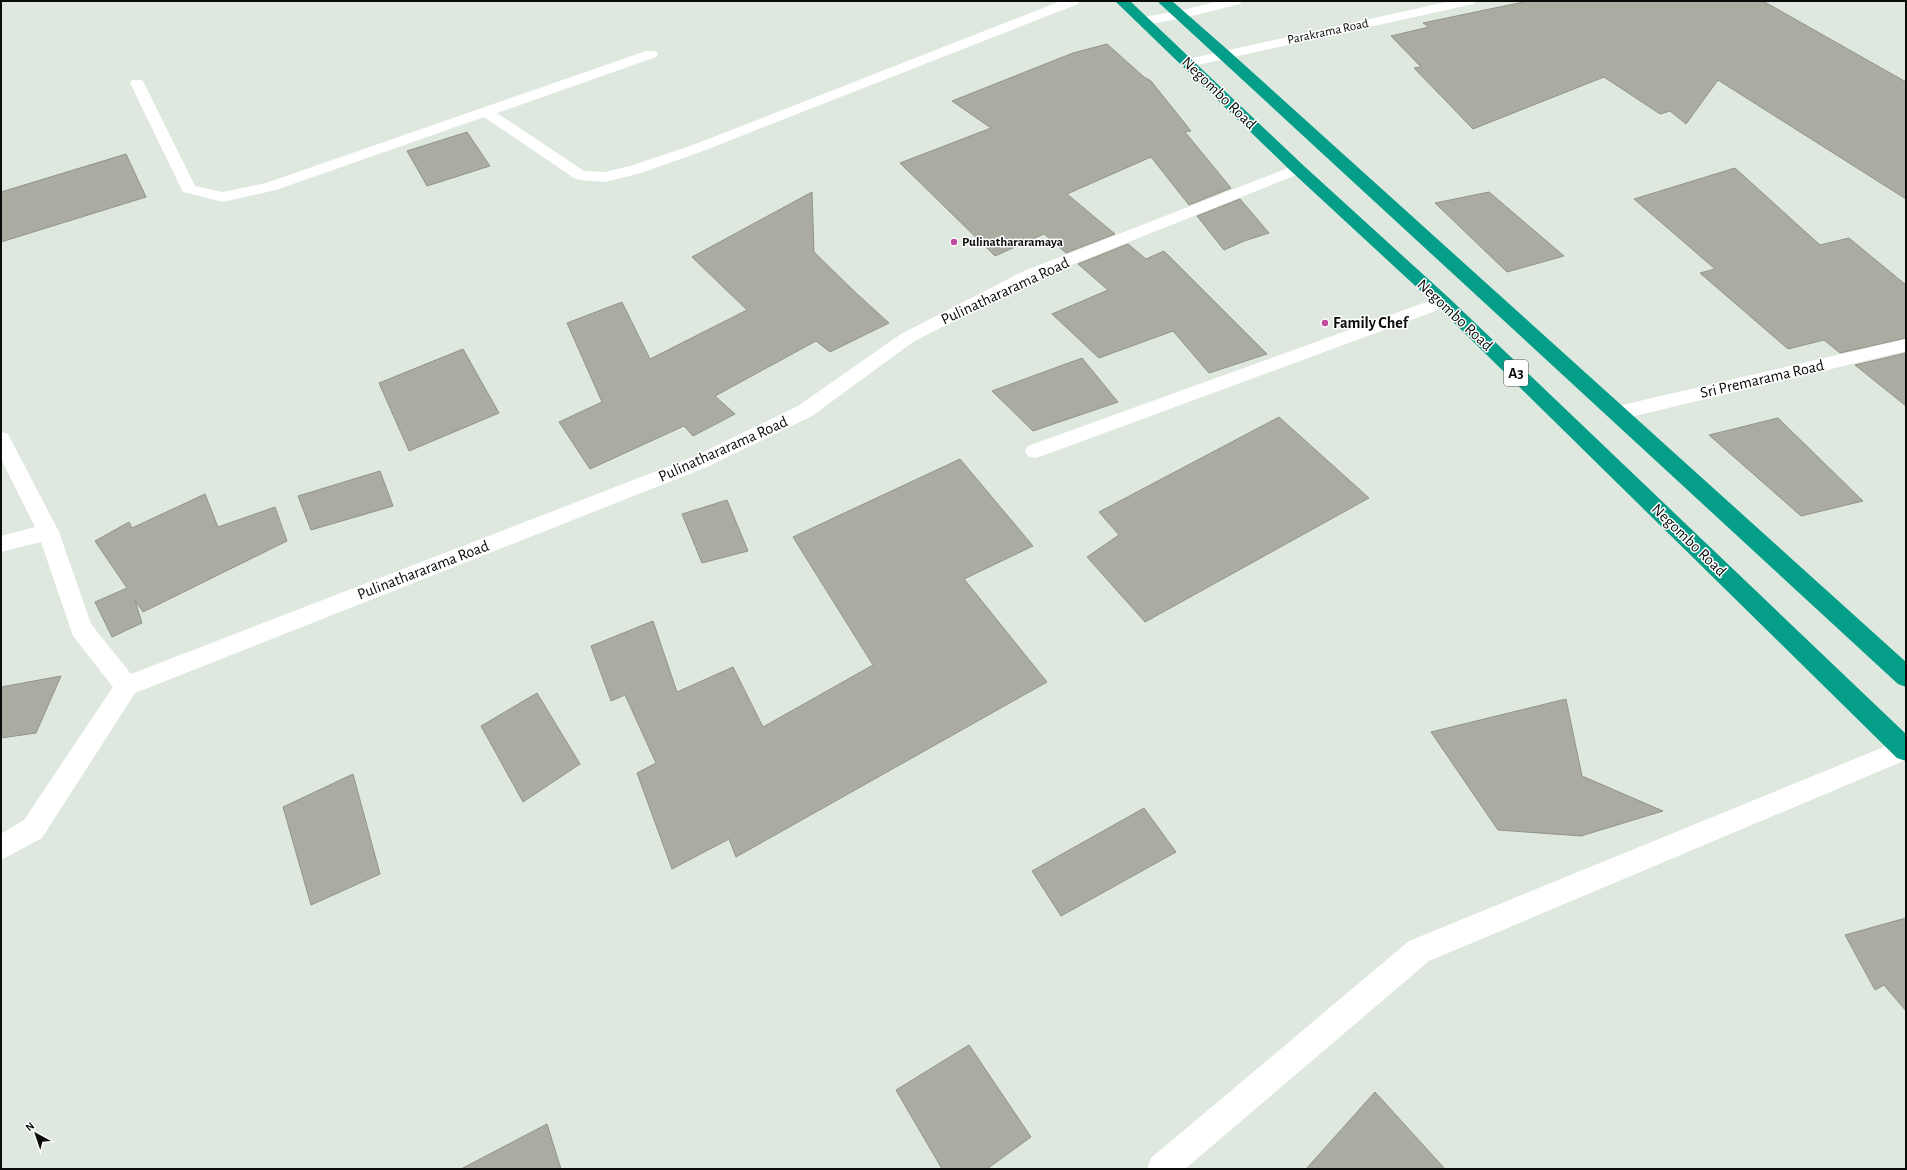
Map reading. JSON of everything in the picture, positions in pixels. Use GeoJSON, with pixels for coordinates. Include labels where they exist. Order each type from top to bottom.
{"type":"FeatureCollection","features":[{"type":"Feature","properties":{"kind":"highway","name":"Negombo Road"},"geometry":{"type":"LineString","coordinates":[[1122,1],[1298,169],[1443,302],[1906,749]]}},
{"type":"Feature","properties":{"kind":"highway","name":"Negombo Road"},"geometry":{"type":"LineString","coordinates":[[1164,1],[1224,54],[1906,677]]}},
{"type":"Feature","properties":{"kind":"street"},"geometry":{"type":"LineString","coordinates":[[486,112],[580,175],[606,177],[635,170],[698,148],[1073,1]]}},
{"type":"Feature","properties":{"kind":"street"},"geometry":{"type":"LineString","coordinates":[[1143,21],[1179,15],[1235,1]]}},
{"type":"Feature","properties":{"kind":"street","name":"Parakrama Road"},"geometry":{"type":"LineString","coordinates":[[1188,63],[1469,1]]}},
{"type":"Feature","properties":{"kind":"street"},"geometry":{"type":"LineString","coordinates":[[137,83],[188,189],[223,197],[270,187],[651,54]]}},
{"type":"Feature","properties":{"kind":"street","name":"Pulinathararama Road"},"geometry":{"type":"LineString","coordinates":[[128,686],[700,462],[805,411],[907,338],[1030,275],[1298,169]]}},
{"type":"Feature","properties":{"kind":"street"},"geometry":{"type":"LineString","coordinates":[[1035,451],[1443,302]]}},
{"type":"Feature","properties":{"kind":"street","name":"Sri Premarama Road"},"geometry":{"type":"LineString","coordinates":[[1618,413],[1906,345]]}},
{"type":"Feature","properties":{"kind":"street"},"geometry":{"type":"LineString","coordinates":[[1,440],[48,532],[81,629],[128,686],[33,829],[1,848]]}},
{"type":"Feature","properties":{"kind":"street"},"geometry":{"type":"LineString","coordinates":[[1,544],[48,532]]}},
{"type":"Feature","properties":{"kind":"street"},"geometry":{"type":"LineString","coordinates":[[1162,1169],[1420,951],[1906,749]]}},
{"type":"Feature","properties":{"kind":"building"},"geometry":{"type":"Polygon","coordinates":[[[1528,1],[1763,1],[1906,82],[1906,199],[1718,80],[1686,124],[1670,111],[1660,114],[1604,77],[1473,129],[1414,68],[1421,67],[1391,36],[1429,27],[1423,23],[1528,1]]]}},
{"type":"Feature","properties":{"kind":"building"},"geometry":{"type":"Polygon","coordinates":[[[1107,44],[1144,77],[1151,81],[1191,131],[1185,132],[1231,188],[1189,205],[1151,157],[1067,194],[1115,234],[1066,253],[1044,234],[995,256],[900,163],[991,128],[952,101],[1073,53],[1107,44]]]}},
{"type":"Feature","properties":{"kind":"building"},"geometry":{"type":"Polygon","coordinates":[[[467,132],[490,166],[427,186],[407,151],[467,132]]]}},
{"type":"Feature","properties":{"kind":"building"},"geometry":{"type":"Polygon","coordinates":[[[126,154],[146,197],[1,242],[1,192],[126,154]]]}},
{"type":"Feature","properties":{"kind":"building"},"geometry":{"type":"Polygon","coordinates":[[[1735,168],[1820,245],[1849,238],[1906,285],[1906,338],[1840,353],[1824,340],[1788,349],[1700,273],[1715,269],[1634,199],[1735,168]]]}},
{"type":"Feature","properties":{"kind":"building"},"geometry":{"type":"Polygon","coordinates":[[[812,192],[814,252],[889,323],[830,352],[816,341],[715,396],[735,414],[693,436],[684,426],[590,469],[559,422],[602,402],[567,323],[622,302],[650,359],[747,310],[692,257],[812,192]]]}},
{"type":"Feature","properties":{"kind":"building"},"geometry":{"type":"Polygon","coordinates":[[[1489,192],[1564,256],[1507,272],[1435,203],[1489,192]]]}},
{"type":"Feature","properties":{"kind":"building"},"geometry":{"type":"Polygon","coordinates":[[[1240,199],[1269,233],[1244,241],[1224,250],[1197,216],[1240,199]]]}},
{"type":"Feature","properties":{"kind":"building"},"geometry":{"type":"Polygon","coordinates":[[[1128,244],[1146,259],[1164,251],[1267,354],[1209,373],[1173,331],[1099,358],[1052,314],[1108,290],[1078,264],[1128,244]]]}},
{"type":"Feature","properties":{"kind":"building"},"geometry":{"type":"Polygon","coordinates":[[[463,349],[499,413],[409,451],[379,383],[463,349]]]}},
{"type":"Feature","properties":{"kind":"building"},"geometry":{"type":"Polygon","coordinates":[[[1906,353],[1906,406],[1855,365],[1906,353]]]}},
{"type":"Feature","properties":{"kind":"building"},"geometry":{"type":"Polygon","coordinates":[[[1082,358],[1118,402],[1033,431],[992,391],[1082,358]]]}},
{"type":"Feature","properties":{"kind":"building"},"geometry":{"type":"Polygon","coordinates":[[[1279,417],[1369,498],[1145,622],[1087,557],[1119,535],[1099,512],[1279,417]]]}},
{"type":"Feature","properties":{"kind":"building"},"geometry":{"type":"Polygon","coordinates":[[[1778,418],[1863,501],[1801,516],[1709,435],[1778,418]]]}},
{"type":"Feature","properties":{"kind":"building"},"geometry":{"type":"Polygon","coordinates":[[[960,459],[1033,546],[964,579],[1047,682],[736,857],[729,839],[672,869],[637,773],[656,763],[625,695],[611,701],[591,646],[653,621],[677,692],[733,667],[763,727],[873,665],[793,537],[960,459]]]}},
{"type":"Feature","properties":{"kind":"building"},"geometry":{"type":"Polygon","coordinates":[[[380,471],[393,506],[311,530],[298,496],[380,471]]]}},
{"type":"Feature","properties":{"kind":"building"},"geometry":{"type":"Polygon","coordinates":[[[205,494],[218,527],[275,507],[287,541],[143,612],[135,600],[142,623],[112,637],[95,602],[127,588],[95,541],[129,522],[132,528],[205,494]]]}},
{"type":"Feature","properties":{"kind":"building"},"geometry":{"type":"Polygon","coordinates":[[[727,500],[748,551],[702,563],[682,514],[727,500]]]}},
{"type":"Feature","properties":{"kind":"building"},"geometry":{"type":"Polygon","coordinates":[[[61,676],[36,733],[1,738],[1,687],[61,676]]]}},
{"type":"Feature","properties":{"kind":"building"},"geometry":{"type":"Polygon","coordinates":[[[537,693],[580,764],[523,802],[481,726],[537,693]]]}},
{"type":"Feature","properties":{"kind":"building"},"geometry":{"type":"Polygon","coordinates":[[[1566,699],[1582,776],[1663,811],[1581,836],[1498,830],[1431,732],[1566,699]]]}},
{"type":"Feature","properties":{"kind":"building"},"geometry":{"type":"Polygon","coordinates":[[[353,774],[380,874],[311,905],[283,807],[353,774]]]}},
{"type":"Feature","properties":{"kind":"building"},"geometry":{"type":"Polygon","coordinates":[[[1144,808],[1176,852],[1061,916],[1032,871],[1144,808]]]}},
{"type":"Feature","properties":{"kind":"building"},"geometry":{"type":"Polygon","coordinates":[[[1906,918],[1906,1011],[1884,985],[1875,990],[1845,935],[1906,918]]]}},
{"type":"Feature","properties":{"kind":"building"},"geometry":{"type":"Polygon","coordinates":[[[969,1045],[1031,1137],[987,1169],[942,1169],[896,1090],[969,1045]]]}},
{"type":"Feature","properties":{"kind":"building"},"geometry":{"type":"Polygon","coordinates":[[[1375,1092],[1445,1169],[1306,1169],[1375,1092]]]}},
{"type":"Feature","properties":{"kind":"building"},"geometry":{"type":"Polygon","coordinates":[[[547,1124],[561,1169],[461,1169],[547,1124]]]}},
{"type":"Feature","properties":{"kind":"place","name":"Pulinathararamaya"},"geometry":{"type":"Point","coordinates":[954,242]}},
{"type":"Feature","properties":{"kind":"place","name":"Family Chef"},"geometry":{"type":"Point","coordinates":[1325,323]}}]}
